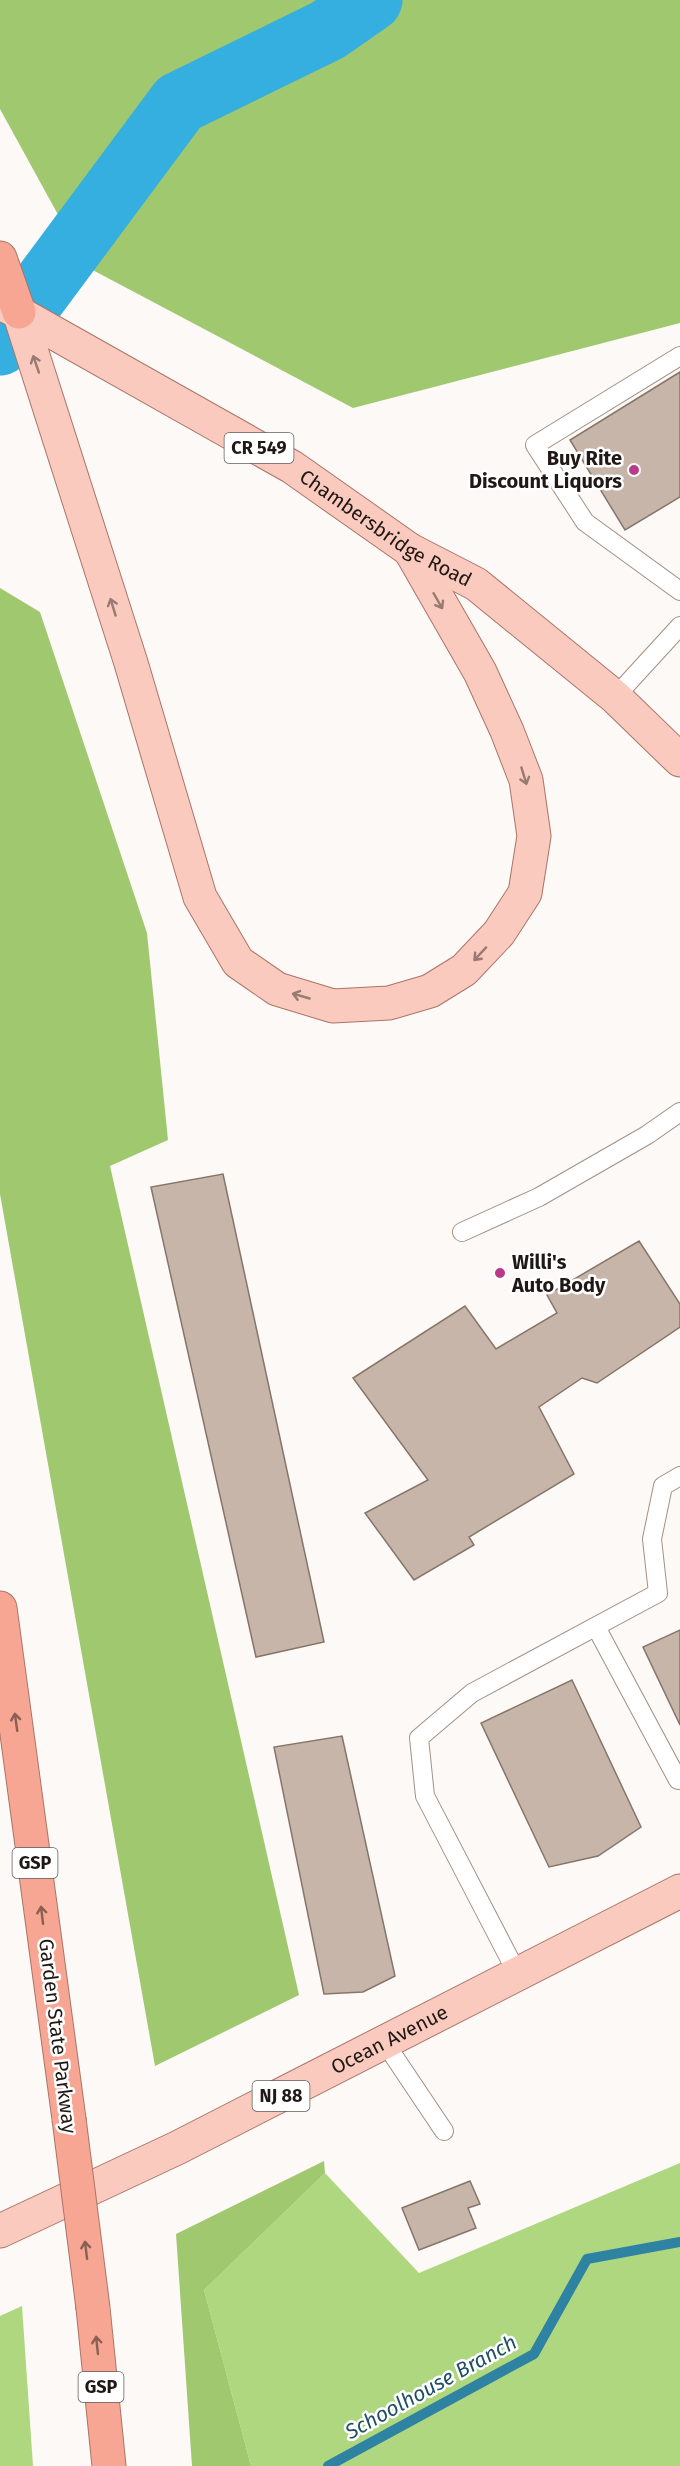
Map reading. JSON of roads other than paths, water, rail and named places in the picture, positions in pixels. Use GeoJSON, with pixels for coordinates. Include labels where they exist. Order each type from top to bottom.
{"type":"FeatureCollection","features":[{"type":"Feature","properties":{"kind":"highway"},"geometry":{"type":"LineString","coordinates":[[2,262],[10,308]]}},
{"type":"Feature","properties":{"kind":"highway","name":"Garden State Parkway"},"geometry":{"type":"LineString","coordinates":[[0,1608],[93,2308],[108,2466]]}},
{"type":"Feature","properties":{"kind":"main road","name":"Chambersbridge Road"},"geometry":{"type":"LineString","coordinates":[[10,308],[292,467],[410,550],[476,584],[615,697],[680,760]]}},
{"type":"Feature","properties":{"kind":"main road"},"geometry":{"type":"LineString","coordinates":[[10,308],[54,415],[200,897],[238,962],[277,990],[333,1006],[389,1003],[430,991],[464,970],[499,933],[525,893],[534,836],[526,780],[480,672],[410,550]]}},
{"type":"Feature","properties":{"kind":"main road","name":"Ocean Avenue"},"geometry":{"type":"LineString","coordinates":[[0,2230],[177,2148],[680,1891]]}},
{"type":"Feature","properties":{"kind":"lane"},"geometry":{"type":"LineString","coordinates":[[680,356],[535,445],[585,522],[680,591]]}},
{"type":"Feature","properties":{"kind":"lane"},"geometry":{"type":"LineString","coordinates":[[615,697],[680,626]]}},
{"type":"Feature","properties":{"kind":"lane"},"geometry":{"type":"LineString","coordinates":[[462,1232],[539,1197],[647,1134],[680,1112]]}},
{"type":"Feature","properties":{"kind":"lane"},"geometry":{"type":"LineString","coordinates":[[517,1973],[425,1796],[419,1738],[472,1693],[658,1593],[652,1539],[663,1486],[680,1476]]}},
{"type":"Feature","properties":{"kind":"lane"},"geometry":{"type":"LineString","coordinates":[[596,1627],[678,1780]]}},
{"type":"Feature","properties":{"kind":"lane"},"geometry":{"type":"LineString","coordinates":[[385,2043],[444,2131]]}},
{"type":"Feature","properties":{"kind":"waterway"},"geometry":{"type":"LineString","coordinates":[[0,344],[179,103],[328,30],[371,0]]}},
{"type":"Feature","properties":{"kind":"waterway","name":"Schoolhouse Branch"},"geometry":{"type":"LineString","coordinates":[[328,2466],[534,2354],[587,2259],[680,2242]]}},
{"type":"Feature","properties":{"kind":"place","name":"Buy Rite Discount Liquors"},"geometry":{"type":"Point","coordinates":[634,470]}},
{"type":"Feature","properties":{"kind":"place","name":"Willi's Auto Body"},"geometry":{"type":"Point","coordinates":[500,1273]}}]}
